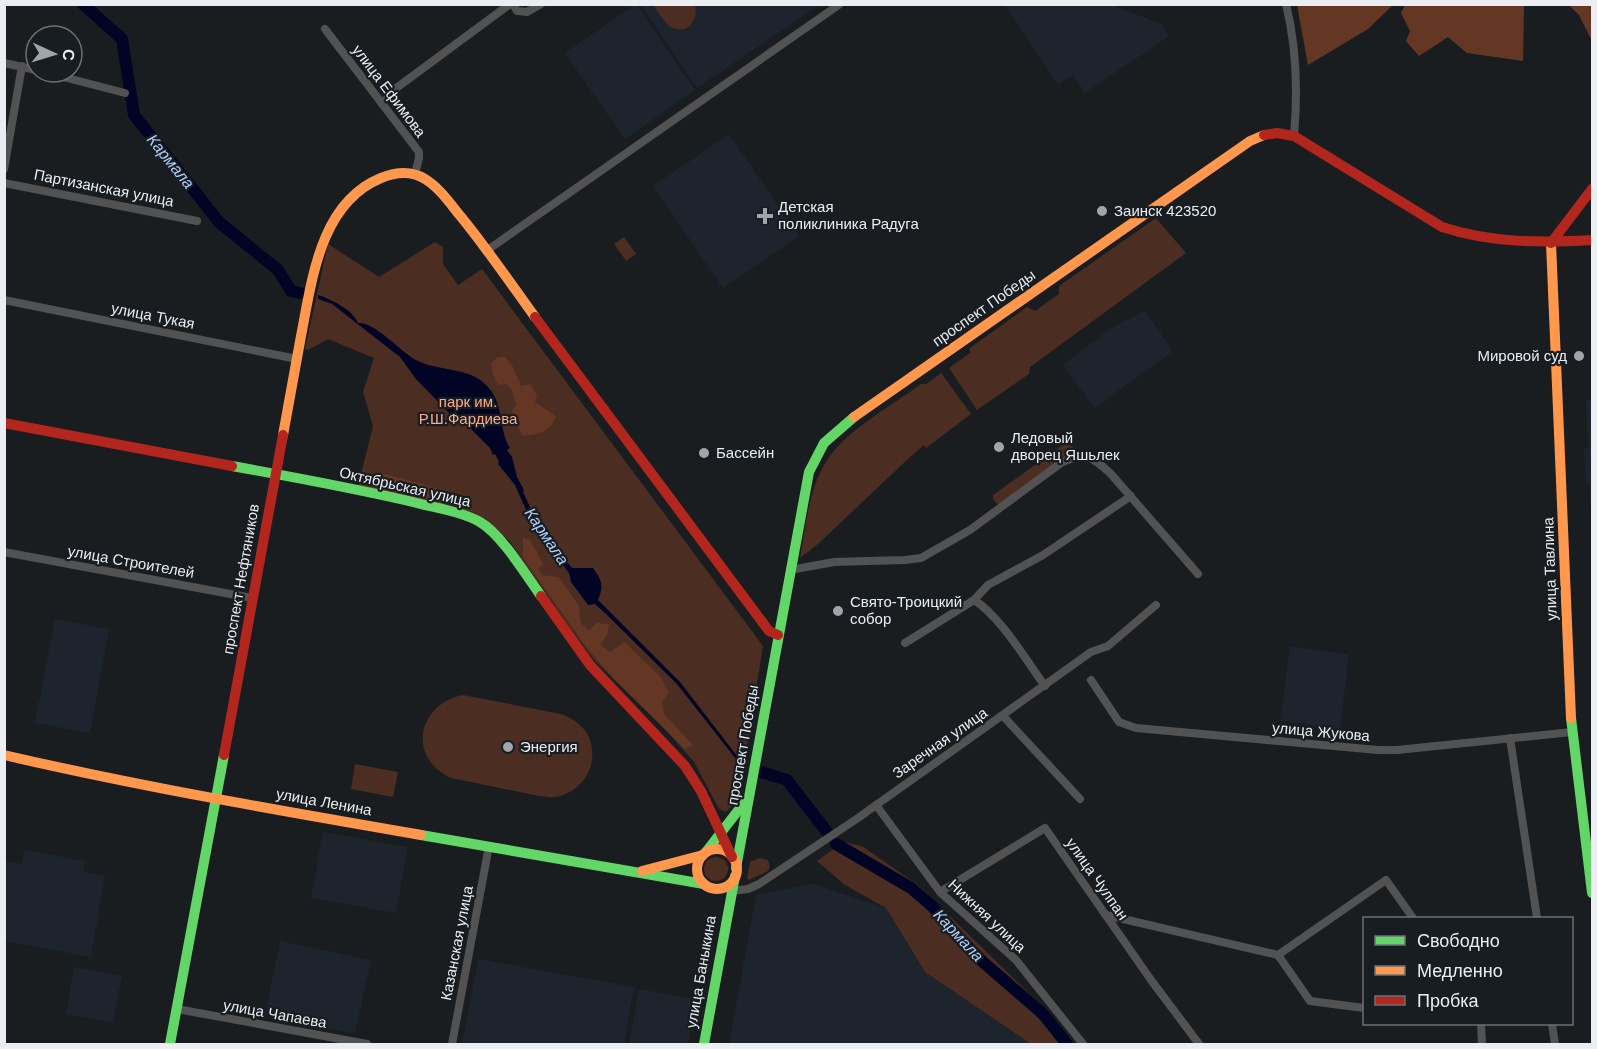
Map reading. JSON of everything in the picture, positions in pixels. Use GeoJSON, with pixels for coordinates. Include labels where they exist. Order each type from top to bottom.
{"type":"FeatureCollection","features":[{"type":"Feature","properties":{"kind":"main road","name":"проспект Победы"},"geometry":{"type":"LineString","coordinates":[[732,891],[809,472],[822,444],[874,402],[1250,141],[1272,133],[1294,136]]}},
{"type":"Feature","properties":{"kind":"main road"},"geometry":{"type":"LineString","coordinates":[[1294,136],[1449,229],[1472,236],[1551,243],[1593,240]]}},
{"type":"Feature","properties":{"kind":"main road","name":"проспект Нефтяников"},"geometry":{"type":"LineString","coordinates":[[170,1044],[306,310],[321,246],[336,215],[356,192],[368,183],[390,174],[414,174]]}},
{"type":"Feature","properties":{"kind":"main road"},"geometry":{"type":"LineString","coordinates":[[414,174],[429,181],[437,188],[486,250],[697,536],[770,631],[778,635]]}},
{"type":"Feature","properties":{"kind":"main road"},"geometry":{"type":"LineString","coordinates":[[1551,243],[1593,189]]}},
{"type":"Feature","properties":{"kind":"main road","name":"улица Тавлина"},"geometry":{"type":"LineString","coordinates":[[1551,243],[1572,732],[1593,893]]}},
{"type":"Feature","properties":{"kind":"main road","name":"Октябрьская улица"},"geometry":{"type":"LineString","coordinates":[[4,423],[366,491],[475,519],[490,530],[514,558],[590,665],[685,766],[701,791],[732,857]]}},
{"type":"Feature","properties":{"kind":"main road","name":"улица Ленина"},"geometry":{"type":"LineString","coordinates":[[4,755],[215,799],[704,884]]}},
{"type":"Feature","properties":{"kind":"main road"},"geometry":{"type":"LineString","coordinates":[[639,871],[704,853],[718,849],[726,851],[732,857],[736,872],[730,883],[719,889],[704,884],[699,878],[698,861],[704,853],[722,833],[749,796]]}},
{"type":"Feature","properties":{"kind":"main road"},"geometry":{"type":"LineString","coordinates":[[719,889],[729,905]]}},
{"type":"Feature","properties":{"kind":"main road","name":"улица Баныкина"},"geometry":{"type":"LineString","coordinates":[[704,1044],[732,891]]}},
{"type":"Feature","properties":{"kind":"street"},"geometry":{"type":"LineString","coordinates":[[382,104],[395,89],[512,4],[519,12],[526,12],[539,6]]}},
{"type":"Feature","properties":{"kind":"street"},"geometry":{"type":"LineString","coordinates":[[486,250],[840,4]]}},
{"type":"Feature","properties":{"kind":"street"},"geometry":{"type":"LineString","coordinates":[[1286,4],[1297,76],[1294,136]]}},
{"type":"Feature","properties":{"kind":"street","name":"улица Ефимова"},"geometry":{"type":"LineString","coordinates":[[325,29],[419,152],[414,174]]}},
{"type":"Feature","properties":{"kind":"street"},"geometry":{"type":"LineString","coordinates":[[4,63],[22,66],[4,169]]}},
{"type":"Feature","properties":{"kind":"street"},"geometry":{"type":"LineString","coordinates":[[84,82],[125,93]]}},
{"type":"Feature","properties":{"kind":"street","name":"Партизанская улица"},"geometry":{"type":"LineString","coordinates":[[4,183],[197,221]]}},
{"type":"Feature","properties":{"kind":"street","name":"улица Тукая"},"geometry":{"type":"LineString","coordinates":[[4,300],[297,359]]}},
{"type":"Feature","properties":{"kind":"street"},"geometry":{"type":"LineString","coordinates":[[790,570],[834,562],[921,558],[970,530],[1071,458],[1089,457],[1111,474],[1198,574]]}},
{"type":"Feature","properties":{"kind":"street"},"geometry":{"type":"LineString","coordinates":[[905,643],[974,600],[988,585],[1043,555],[1131,496]]}},
{"type":"Feature","properties":{"kind":"street","name":"улица Строителей"},"geometry":{"type":"LineString","coordinates":[[4,552],[252,598]]}},
{"type":"Feature","properties":{"kind":"street"},"geometry":{"type":"LineString","coordinates":[[974,600],[998,622],[1045,686]]}},
{"type":"Feature","properties":{"kind":"street","name":"Заречная улица"},"geometry":{"type":"LineString","coordinates":[[732,891],[748,889],[759,884],[838,831],[1091,652],[1108,646],[1156,605]]}},
{"type":"Feature","properties":{"kind":"street","name":"улица Жукова"},"geometry":{"type":"LineString","coordinates":[[1091,680],[1119,722],[1136,728],[1378,750],[1572,732]]}},
{"type":"Feature","properties":{"kind":"street"},"geometry":{"type":"LineString","coordinates":[[1003,716],[1080,799]]}},
{"type":"Feature","properties":{"kind":"street"},"geometry":{"type":"LineString","coordinates":[[1510,738],[1537,917]]}},
{"type":"Feature","properties":{"kind":"street","name":"Нижняя улица"},"geometry":{"type":"LineString","coordinates":[[876,805],[940,892],[1016,960],[1083,1044]]}},
{"type":"Feature","properties":{"kind":"street","name":"улица Чулпан"},"geometry":{"type":"LineString","coordinates":[[940,892],[1045,828],[1199,1044]]}},
{"type":"Feature","properties":{"kind":"street","name":"Казанская улица"},"geometry":{"type":"LineString","coordinates":[[452,1044],[489,846]]}},
{"type":"Feature","properties":{"kind":"street"},"geometry":{"type":"LineString","coordinates":[[1278,955],[1386,880],[1412,917]]}},
{"type":"Feature","properties":{"kind":"street"},"geometry":{"type":"LineString","coordinates":[[1106,915],[1278,955],[1310,1001],[1363,1008]]}},
{"type":"Feature","properties":{"kind":"street","name":"улица Чапаева"},"geometry":{"type":"LineString","coordinates":[[177,1009],[367,1044]]}},
{"type":"Feature","properties":{"kind":"street"},"geometry":{"type":"LineString","coordinates":[[1481,1025],[1482,1044]]}},
{"type":"Feature","properties":{"kind":"street"},"geometry":{"type":"LineString","coordinates":[[1552,1025],[1555,1044]]}},
{"type":"Feature","properties":{"kind":"shaded area"},"geometry":{"type":"Polygon","coordinates":[[[636,4],[695,90],[625,139],[565,53],[636,4]]]}},
{"type":"Feature","properties":{"kind":"shaded area"},"geometry":{"type":"Polygon","coordinates":[[[1297,4],[1393,5],[1368,29],[1308,65],[1297,4]]]}},
{"type":"Feature","properties":{"kind":"shaded area"},"geometry":{"type":"Polygon","coordinates":[[[641,5],[819,5],[697,88],[641,5]]]}},
{"type":"Feature","properties":{"kind":"shaded area"},"geometry":{"type":"Polygon","coordinates":[[[1005,5],[1112,5],[1161,24],[1169,36],[1085,93],[1073,75],[1058,85],[1005,5]]]}},
{"type":"Feature","properties":{"kind":"shaded area"},"geometry":{"type":"Polygon","coordinates":[[[1405,5],[1524,5],[1523,61],[1467,53],[1448,37],[1419,56],[1406,41],[1410,31],[1401,13],[1405,5]]]}},
{"type":"Feature","properties":{"kind":"shaded area"},"geometry":{"type":"Polygon","coordinates":[[[1569,5],[1592,5],[1592,41],[1579,15],[1569,5]]]}},
{"type":"Feature","properties":{"kind":"shaded area"},"geometry":{"type":"Polygon","coordinates":[[[729,134],[799,236],[723,288],[653,186],[729,134]]]}},
{"type":"Feature","properties":{"kind":"shaded area"},"geometry":{"type":"Polygon","coordinates":[[[1145,311],[1173,351],[1095,408],[1063,365],[1111,328],[1145,311]]]}},
{"type":"Feature","properties":{"kind":"shaded area"},"geometry":{"type":"Polygon","coordinates":[[[498,357],[505,357],[512,365],[521,386],[530,384],[537,395],[535,402],[556,416],[547,429],[522,436],[512,411],[516,404],[512,390],[506,384],[499,385],[493,375],[491,363],[498,357]]]}},
{"type":"Feature","properties":{"kind":"shaded area"},"geometry":{"type":"Polygon","coordinates":[[[1586,400],[1592,400],[1592,543],[1590,485],[1586,484],[1584,449],[1588,448],[1586,400]]]}},
{"type":"Feature","properties":{"kind":"shaded area"},"geometry":{"type":"Polygon","coordinates":[[[380,473],[456,495],[454,505],[370,490],[371,477],[380,473]]]}},
{"type":"Feature","properties":{"kind":"shaded area"},"geometry":{"type":"Polygon","coordinates":[[[523,538],[530,540],[543,564],[538,569],[542,575],[559,577],[579,606],[581,623],[589,631],[596,623],[609,624],[607,635],[600,645],[610,652],[624,642],[659,675],[669,692],[662,702],[664,714],[693,745],[685,749],[612,677],[584,644],[523,558],[523,538]]]}},
{"type":"Feature","properties":{"kind":"shaded area"},"geometry":{"type":"Polygon","coordinates":[[[55,619],[109,629],[90,733],[35,723],[55,619]]]}},
{"type":"Feature","properties":{"kind":"shaded area"},"geometry":{"type":"Polygon","coordinates":[[[1290,646],[1349,655],[1340,729],[1280,721],[1290,646]]]}},
{"type":"Feature","properties":{"kind":"shaded area"},"geometry":{"type":"Polygon","coordinates":[[[323,832],[408,847],[396,913],[311,898],[323,832]]]}},
{"type":"Feature","properties":{"kind":"shaded area"},"geometry":{"type":"Polygon","coordinates":[[[24,850],[85,861],[83,872],[105,876],[91,957],[5,941],[5,861],[22,864],[24,850]]]}},
{"type":"Feature","properties":{"kind":"shaded area"},"geometry":{"type":"Polygon","coordinates":[[[813,884],[886,908],[925,972],[1031,1044],[729,1044],[756,895],[813,884]]]}},
{"type":"Feature","properties":{"kind":"shaded area"},"geometry":{"type":"Polygon","coordinates":[[[280,941],[371,960],[355,1034],[265,1015],[280,941]]]}},
{"type":"Feature","properties":{"kind":"shaded area"},"geometry":{"type":"Polygon","coordinates":[[[478,959],[634,987],[624,1044],[462,1044],[478,959]]]}},
{"type":"Feature","properties":{"kind":"shaded area"},"geometry":{"type":"Polygon","coordinates":[[[74,967],[122,976],[113,1023],[66,1014],[74,967]]]}},
{"type":"Feature","properties":{"kind":"shaded area"},"geometry":{"type":"Polygon","coordinates":[[[639,989],[697,1000],[688,1044],[629,1044],[639,989]]]}},
{"type":"Feature","properties":{"kind":"green space"},"geometry":{"type":"Polygon","coordinates":[[[653,5],[695,5],[694,20],[687,28],[671,27],[653,5]]]}},
{"type":"Feature","properties":{"kind":"green space"},"geometry":{"type":"Polygon","coordinates":[[[1156,218],[1186,253],[1030,367],[1029,374],[977,410],[949,368],[970,353],[970,348],[1027,307],[1035,311],[1059,294],[1059,286],[1156,218]]]}},
{"type":"Feature","properties":{"kind":"green space"},"geometry":{"type":"Polygon","coordinates":[[[624,237],[636,254],[626,261],[614,244],[624,237]]]}},
{"type":"Feature","properties":{"kind":"green space","name":"парк им. Р.Ш.Фардиева"},"geometry":{"type":"Polygon","coordinates":[[[435,242],[443,247],[443,264],[458,285],[482,269],[763,646],[740,790],[726,812],[719,809],[694,762],[663,727],[594,660],[511,543],[486,519],[455,506],[357,490],[373,426],[363,392],[374,358],[328,339],[308,350],[305,349],[328,244],[379,277],[435,242]]]}},
{"type":"Feature","properties":{"kind":"green space"},"geometry":{"type":"Polygon","coordinates":[[[941,373],[971,414],[926,448],[924,445],[800,558],[813,492],[817,479],[830,456],[848,436],[860,427],[921,384],[926,384],[941,373]]]}},
{"type":"Feature","properties":{"kind":"green space"},"geometry":{"type":"Polygon","coordinates":[[[1064,444],[1072,446],[1075,451],[1073,455],[999,506],[993,499],[993,495],[1064,444]]]}},
{"type":"Feature","properties":{"kind":"green space","name":"Энергия"},"geometry":{"type":"Polygon","coordinates":[[[463,695],[561,714],[572,719],[586,732],[591,743],[592,758],[588,773],[578,786],[556,797],[533,795],[451,778],[437,769],[428,758],[423,745],[423,732],[427,720],[436,709],[447,700],[463,695]]]}},
{"type":"Feature","properties":{"kind":"green space"},"geometry":{"type":"Polygon","coordinates":[[[355,764],[398,772],[393,797],[351,789],[355,764]]]}},
{"type":"Feature","properties":{"kind":"green space"},"geometry":{"type":"Polygon","coordinates":[[[843,842],[862,846],[919,886],[1045,1009],[1074,1044],[1031,1044],[925,972],[886,908],[845,885],[817,861],[843,842]]]}},
{"type":"Feature","properties":{"kind":"green space"},"geometry":{"type":"Polygon","coordinates":[[[716,857],[724,861],[728,869],[724,877],[716,881],[708,877],[704,869],[708,861],[716,857]]]}},
{"type":"Feature","properties":{"kind":"green space"},"geometry":{"type":"Polygon","coordinates":[[[759,858],[768,860],[770,866],[768,871],[749,880],[747,878],[750,862],[759,858]]]}},
{"type":"Feature","properties":{"kind":"water"},"geometry":{"type":"Polygon","coordinates":[[[318,295],[341,306],[358,323],[372,327],[416,360],[463,372],[481,380],[488,387],[497,402],[506,441],[510,448],[507,450],[512,457],[517,477],[541,530],[572,568],[593,568],[601,583],[598,600],[680,682],[744,765],[743,768],[677,684],[595,604],[588,605],[571,582],[569,573],[535,530],[515,485],[498,464],[490,448],[463,421],[450,421],[449,413],[416,379],[400,357],[332,304],[318,299],[318,295]]]}},
{"type":"Feature","properties":{"kind":"waterway","name":"Кармала"},"geometry":{"type":"LineString","coordinates":[[83,4],[122,39],[134,115],[219,222],[278,270],[291,291],[300,293]]}},
{"type":"Feature","properties":{"kind":"waterway","name":"Кармала"},"geometry":{"type":"LineString","coordinates":[[761,772],[787,780],[827,832]]}},
{"type":"Feature","properties":{"kind":"waterway","name":"Кармала"},"geometry":{"type":"LineString","coordinates":[[836,844],[911,888],[933,907],[983,962],[1043,1014],[1067,1044]]}},
{"type":"Feature","properties":{"kind":"traffic: fast"},"geometry":{"type":"LineString","coordinates":[[736,868],[809,472],[824,443],[854,417]]}},
{"type":"Feature","properties":{"kind":"traffic: fast"},"geometry":{"type":"LineString","coordinates":[[232,466],[390,497],[472,518],[496,536],[541,596]]}},
{"type":"Feature","properties":{"kind":"traffic: fast"},"geometry":{"type":"LineString","coordinates":[[1571,718],[1592,893]]}},
{"type":"Feature","properties":{"kind":"traffic: fast"},"geometry":{"type":"LineString","coordinates":[[170,1044],[224,755]]}},
{"type":"Feature","properties":{"kind":"traffic: fast"},"geometry":{"type":"LineString","coordinates":[[706,852],[747,799]]}},
{"type":"Feature","properties":{"kind":"traffic: fast"},"geometry":{"type":"LineString","coordinates":[[421,835],[704,884]]}},
{"type":"Feature","properties":{"kind":"traffic: fast"},"geometry":{"type":"LineString","coordinates":[[704,1044],[735,876]]}},
{"type":"Feature","properties":{"kind":"traffic: slow"},"geometry":{"type":"LineString","coordinates":[[854,417],[1250,141],[1264,135]]}},
{"type":"Feature","properties":{"kind":"traffic: slow"},"geometry":{"type":"LineString","coordinates":[[283,435],[310,291],[322,245],[344,205],[360,190],[381,178],[392,174],[409,174],[420,176],[436,187],[481,242],[535,317]]}},
{"type":"Feature","properties":{"kind":"traffic: slow"},"geometry":{"type":"LineString","coordinates":[[1551,243],[1571,718]]}},
{"type":"Feature","properties":{"kind":"traffic: slow"},"geometry":{"type":"LineString","coordinates":[[4,755],[264,808],[421,835]]}},
{"type":"Feature","properties":{"kind":"traffic: slow"},"geometry":{"type":"LineString","coordinates":[[717,849],[731,855],[737,869],[731,883],[717,889],[703,883],[697,869],[703,855],[717,849]]}},
{"type":"Feature","properties":{"kind":"traffic: slow"},"geometry":{"type":"LineString","coordinates":[[642,871],[703,855]]}},
{"type":"Feature","properties":{"kind":"traffic: jam"},"geometry":{"type":"LineString","coordinates":[[1264,135],[1277,133],[1294,136],[1442,227],[1479,236],[1516,241],[1592,240]]}},
{"type":"Feature","properties":{"kind":"traffic: jam"},"geometry":{"type":"LineString","coordinates":[[1551,243],[1592,189]]}},
{"type":"Feature","properties":{"kind":"traffic: jam"},"geometry":{"type":"LineString","coordinates":[[535,317],[769,631],[778,635]]}},
{"type":"Feature","properties":{"kind":"traffic: jam"},"geometry":{"type":"LineString","coordinates":[[4,423],[232,466]]}},
{"type":"Feature","properties":{"kind":"traffic: jam"},"geometry":{"type":"LineString","coordinates":[[224,755],[283,435]]}},
{"type":"Feature","properties":{"kind":"traffic: jam"},"geometry":{"type":"LineString","coordinates":[[541,596],[590,665],[685,766],[701,791],[732,857]]}},
{"type":"Feature","properties":{"kind":"place","name":"Заинск 423520"},"geometry":{"type":"Point","coordinates":[1102,211]}},
{"type":"Feature","properties":{"kind":"place","name":"Детская поликлиника Радуга"},"geometry":{"type":"Point","coordinates":[765,216]}},
{"type":"Feature","properties":{"kind":"place","name":"Мировой суд"},"geometry":{"type":"Point","coordinates":[1579,356]}},
{"type":"Feature","properties":{"kind":"place","name":"Ледовый дворец Яшьлек"},"geometry":{"type":"Point","coordinates":[999,447]}},
{"type":"Feature","properties":{"kind":"place","name":"Бассейн"},"geometry":{"type":"Point","coordinates":[704,453]}},
{"type":"Feature","properties":{"kind":"place","name":"Свято-Троицкий собор"},"geometry":{"type":"Point","coordinates":[838,611]}},
{"type":"Feature","properties":{"kind":"place","name":"Энергия"},"geometry":{"type":"Point","coordinates":[508,747]}}]}
